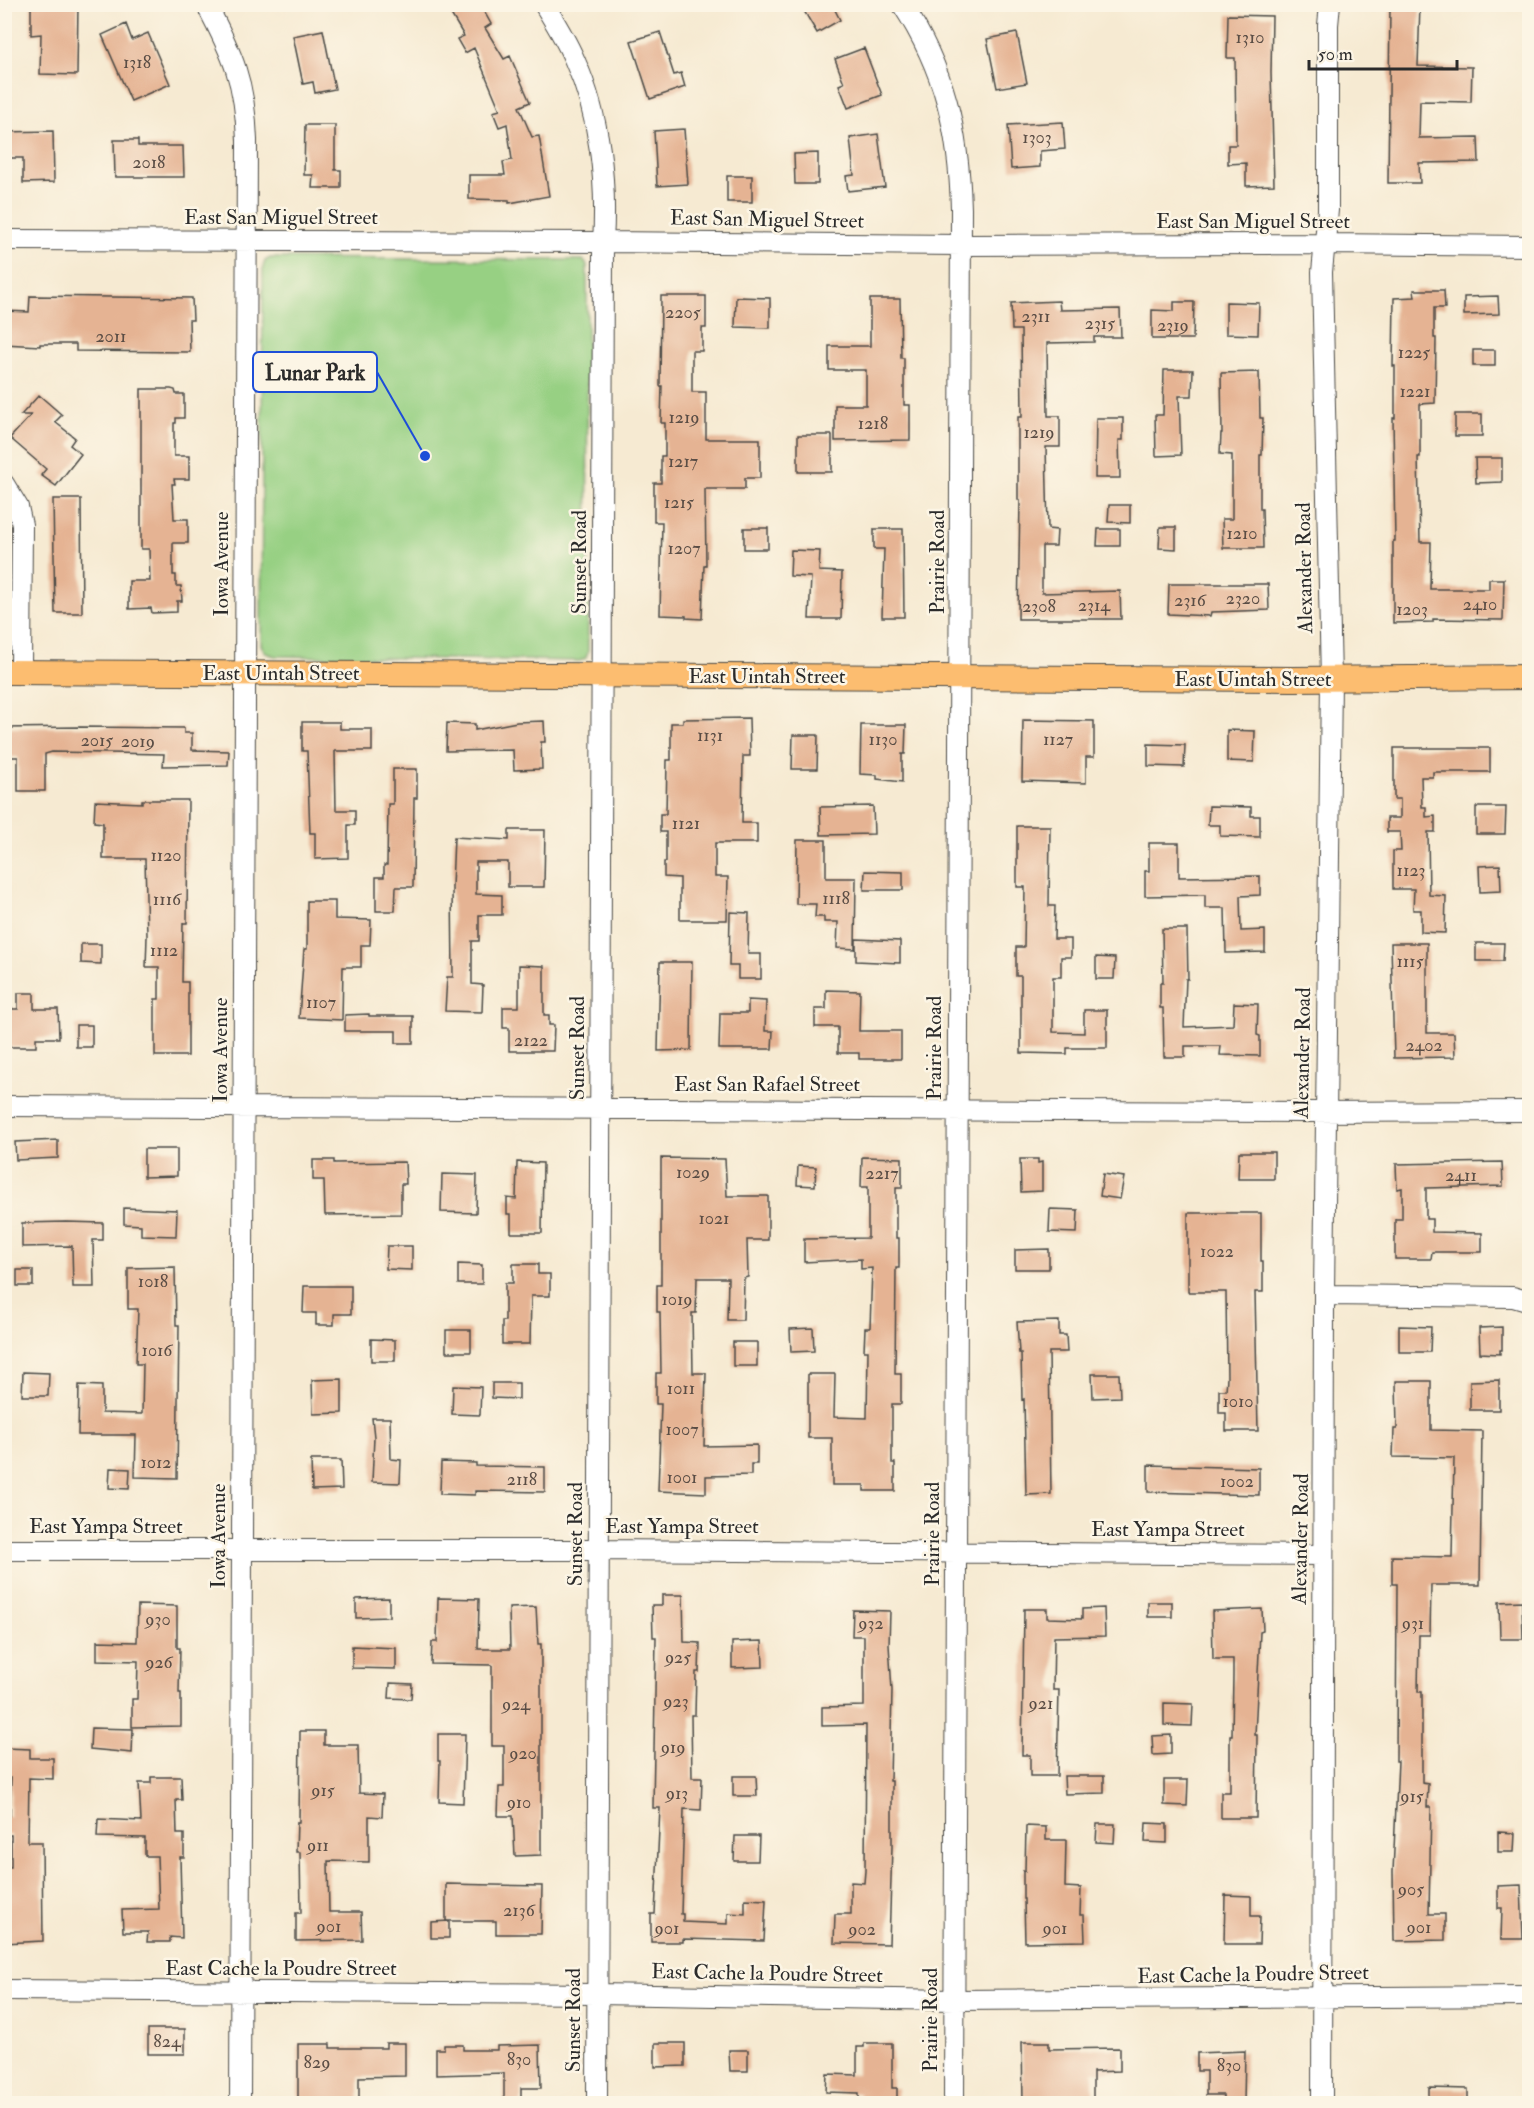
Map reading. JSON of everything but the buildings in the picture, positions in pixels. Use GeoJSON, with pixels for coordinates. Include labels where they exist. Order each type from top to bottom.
{"type":"FeatureCollection","features":[{"type":"Feature","properties":{"kind":"main road","name":"East Uintah Street"},"geometry":{"type":"LineString","coordinates":[[13,672],[960,678],[1530,677]]}},
{"type":"Feature","properties":{"kind":"street","name":"Iowa Avenue"},"geometry":{"type":"LineString","coordinates":[[206,4],[231,51],[241,82],[246,109],[240,2103]]}},
{"type":"Feature","properties":{"kind":"street","name":"Sunset Road"},"geometry":{"type":"LineString","coordinates":[[544,4],[576,62],[586,90],[601,159],[605,214],[603,242],[597,2103]]}},
{"type":"Feature","properties":{"kind":"street","name":"Prairie Road"},"geometry":{"type":"LineString","coordinates":[[902,4],[913,21],[941,80],[957,141],[961,179],[954,2103]]}},
{"type":"Feature","properties":{"kind":"street","name":"Alexander Road"},"geometry":{"type":"LineString","coordinates":[[1322,2103],[1324,1295],[1331,679],[1322,272],[1328,210],[1330,4]]}},
{"type":"Feature","properties":{"kind":"street","name":"East San Miguel Street"},"geometry":{"type":"LineString","coordinates":[[4,240],[1530,246]]}},
{"type":"Feature","properties":{"kind":"street"},"geometry":{"type":"LineString","coordinates":[[4,484],[18,507],[22,525],[13,672]]}},
{"type":"Feature","properties":{"kind":"street","name":"East San Rafael Street"},"geometry":{"type":"LineString","coordinates":[[4,1106],[1530,1111]]}},
{"type":"Feature","properties":{"kind":"street"},"geometry":{"type":"LineString","coordinates":[[1324,1295],[1512,1298],[1530,1302]]}},
{"type":"Feature","properties":{"kind":"street","name":"East Yampa Street"},"geometry":{"type":"LineString","coordinates":[[4,1550],[598,1550],[1323,1555]]}},
{"type":"Feature","properties":{"kind":"street","name":"East Cache la Poudre Street"},"geometry":{"type":"LineString","coordinates":[[4,1990],[597,1994],[955,2000],[1530,1996]]}},
{"type":"Feature","properties":{"kind":"shaded area"},"geometry":{"type":"Polygon","coordinates":[[[1529,1351],[1530,1666],[1527,1597],[1529,1351]]]}},
{"type":"Feature","properties":{"kind":"green space"},"geometry":{"type":"Polygon","coordinates":[[[270,258],[583,260],[587,265],[588,652],[586,658],[580,661],[275,656],[266,653],[261,645],[263,267],[265,261],[270,258]]]}},
{"type":"Feature","properties":{"kind":"place","name":"Lunar Park"},"geometry":{"type":"Point","coordinates":[425,456]}}]}
